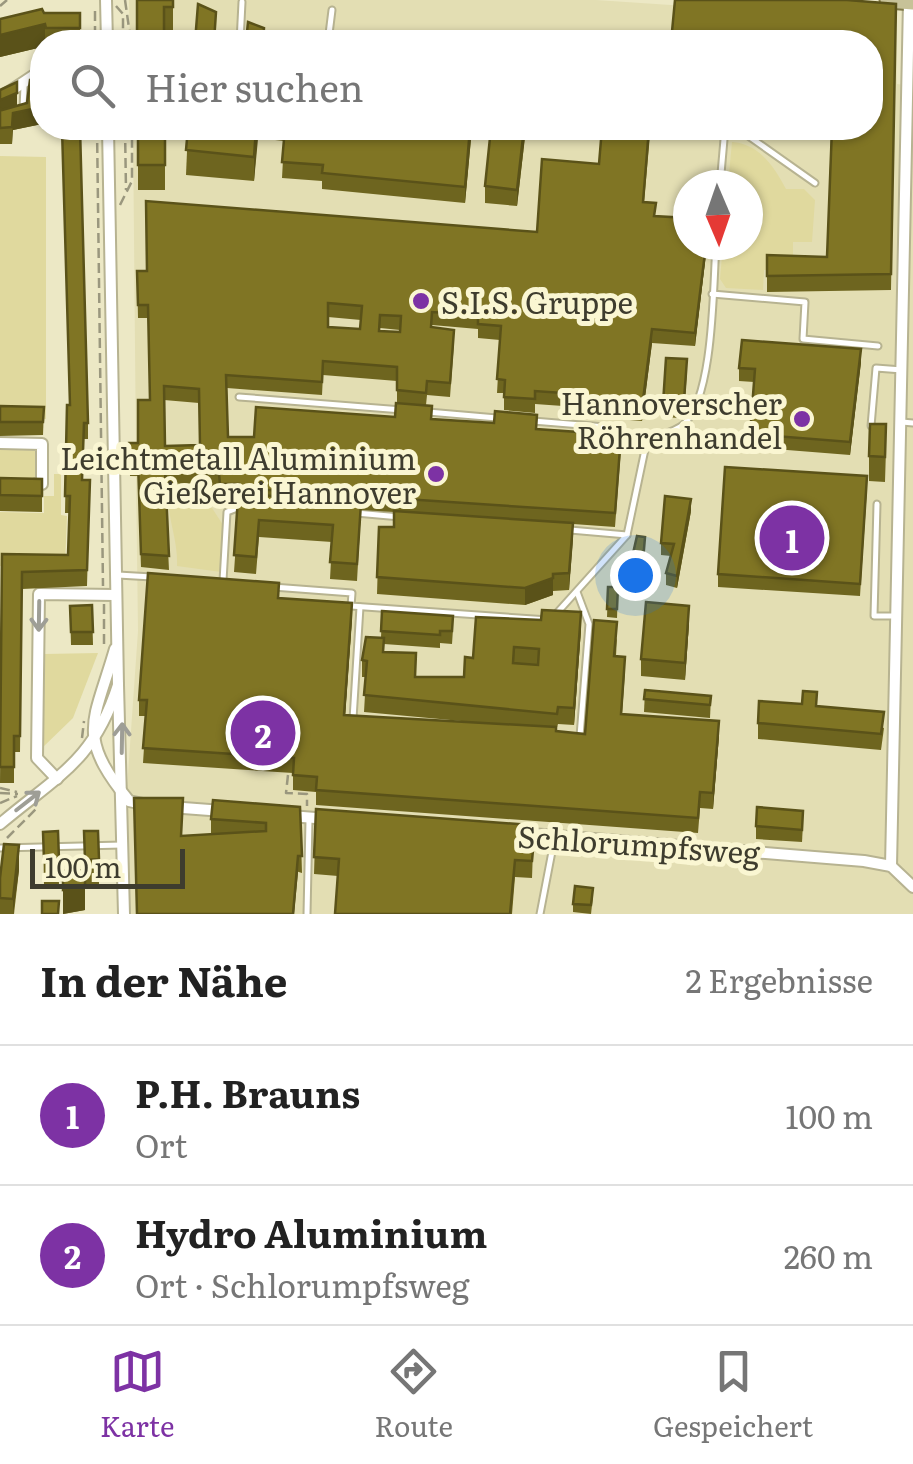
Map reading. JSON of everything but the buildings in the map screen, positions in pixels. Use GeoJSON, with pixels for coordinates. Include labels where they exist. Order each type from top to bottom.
{"type":"FeatureCollection","features":[{"type":"Feature","properties":{"kind":"main road"},"geometry":{"type":"LineString","coordinates":[[888,0],[911,2]]}},
{"type":"Feature","properties":{"kind":"street"},"geometry":{"type":"LineString","coordinates":[[106,0],[107,30]]}},
{"type":"Feature","properties":{"kind":"street"},"geometry":{"type":"LineString","coordinates":[[911,2],[909,273],[903,370],[906,426],[890,866],[913,888]]}},
{"type":"Feature","properties":{"kind":"street"},"geometry":{"type":"LineString","coordinates":[[0,98],[30,81]]}},
{"type":"Feature","properties":{"kind":"street"},"geometry":{"type":"LineString","coordinates":[[108,140],[115,576],[110,595],[110,649],[118,685],[124,914]]}},
{"type":"Feature","properties":{"kind":"street"},"geometry":{"type":"LineString","coordinates":[[0,443],[42,444],[42,484],[28,484]]}},
{"type":"Feature","properties":{"kind":"street"},"geometry":{"type":"LineString","coordinates":[[58,779],[37,758],[40,594],[110,595]]}},
{"type":"Feature","properties":{"kind":"street"},"geometry":{"type":"LineString","coordinates":[[110,649],[89,749],[129,801],[247,813]]}},
{"type":"Feature","properties":{"kind":"street"},"geometry":{"type":"LineString","coordinates":[[0,824],[89,749],[108,718],[118,685]]}},
{"type":"Feature","properties":{"kind":"street"},"geometry":{"type":"LineString","coordinates":[[266,814],[347,820]]}},
{"type":"Feature","properties":{"kind":"street","name":"Schlorumpfsweg"},"geometry":{"type":"LineString","coordinates":[[498,832],[845,858],[890,866]]}},
{"type":"Feature","properties":{"kind":"lane"},"geometry":{"type":"LineString","coordinates":[[241,30],[242,2]]}},
{"type":"Feature","properties":{"kind":"lane"},"geometry":{"type":"LineString","coordinates":[[330,30],[332,10]]}},
{"type":"Feature","properties":{"kind":"lane"},"geometry":{"type":"LineString","coordinates":[[12,118],[24,115],[24,86]]}},
{"type":"Feature","properties":{"kind":"lane"},"geometry":{"type":"LineString","coordinates":[[721,170],[723,140]]}},
{"type":"Feature","properties":{"kind":"lane"},"geometry":{"type":"LineString","coordinates":[[753,140],[815,183]]}},
{"type":"Feature","properties":{"kind":"lane"},"geometry":{"type":"LineString","coordinates":[[528,420],[605,427],[648,440],[682,426],[694,410],[704,377],[715,260]]}},
{"type":"Feature","properties":{"kind":"lane"},"geometry":{"type":"LineString","coordinates":[[712,294],[805,302],[804,339],[878,346]]}},
{"type":"Feature","properties":{"kind":"lane"},"geometry":{"type":"LineString","coordinates":[[903,370],[876,368],[871,428],[906,426]]}},
{"type":"Feature","properties":{"kind":"lane"},"geometry":{"type":"LineString","coordinates":[[238,397],[508,419]]}},
{"type":"Feature","properties":{"kind":"lane"},"geometry":{"type":"LineString","coordinates":[[260,586],[352,594],[351,606],[550,620],[627,535],[648,440]]}},
{"type":"Feature","properties":{"kind":"lane"},"geometry":{"type":"LineString","coordinates":[[876,504],[874,616],[897,616]]}},
{"type":"Feature","properties":{"kind":"lane"},"geometry":{"type":"LineString","coordinates":[[241,584],[223,583],[226,512],[247,505]]}},
{"type":"Feature","properties":{"kind":"lane"},"geometry":{"type":"LineString","coordinates":[[342,512],[418,518]]}},
{"type":"Feature","properties":{"kind":"lane"},"geometry":{"type":"LineString","coordinates":[[551,529],[627,535]]}},
{"type":"Feature","properties":{"kind":"lane"},"geometry":{"type":"LineString","coordinates":[[115,576],[164,578]]}},
{"type":"Feature","properties":{"kind":"lane"},"geometry":{"type":"LineString","coordinates":[[577,592],[589,624],[580,738]]}},
{"type":"Feature","properties":{"kind":"lane"},"geometry":{"type":"LineString","coordinates":[[360,607],[353,721],[372,722]]}},
{"type":"Feature","properties":{"kind":"lane"},"geometry":{"type":"LineString","coordinates":[[306,914],[308,817]]}},
{"type":"Feature","properties":{"kind":"lane"},"geometry":{"type":"LineString","coordinates":[[540,914],[554,836]]}},
{"type":"Feature","properties":{"kind":"lane"},"geometry":{"type":"LineString","coordinates":[[0,848],[123,845]]}},
{"type":"Feature","properties":{"kind":"path"},"geometry":{"type":"LineString","coordinates":[[0,6],[7,0]]}},
{"type":"Feature","properties":{"kind":"path"},"geometry":{"type":"LineString","coordinates":[[116,0],[123,14],[123,30]]}},
{"type":"Feature","properties":{"kind":"path"},"geometry":{"type":"LineString","coordinates":[[125,0],[129,30]]}},
{"type":"Feature","properties":{"kind":"path"},"geometry":{"type":"LineString","coordinates":[[95,1],[96,30]]}},
{"type":"Feature","properties":{"kind":"path"},"geometry":{"type":"LineString","coordinates":[[97,140],[102,469],[110,649]]}},
{"type":"Feature","properties":{"kind":"path"},"geometry":{"type":"LineString","coordinates":[[125,140],[126,197],[132,181],[132,140]]}},
{"type":"Feature","properties":{"kind":"path"},"geometry":{"type":"LineString","coordinates":[[87,468],[102,469]]}},
{"type":"Feature","properties":{"kind":"path"},"geometry":{"type":"LineString","coordinates":[[85,716],[89,749]]}},
{"type":"Feature","properties":{"kind":"path"},"geometry":{"type":"LineString","coordinates":[[288,775],[286,793],[308,794],[308,817]]}},
{"type":"Feature","properties":{"kind":"path"},"geometry":{"type":"LineString","coordinates":[[0,791],[23,794],[0,803]]}},
{"type":"Feature","properties":{"kind":"shaded area"},"geometry":{"type":"Polygon","coordinates":[[[129,0],[596,0],[896,20],[897,84],[913,86],[913,914],[124,914],[123,845],[138,631],[136,477],[130,476],[129,456],[136,455],[133,140],[883,140],[883,30],[130,30],[129,0]]]}},
{"type":"Feature","properties":{"kind":"shaded area"},"geometry":{"type":"Polygon","coordinates":[[[732,142],[742,144],[765,158],[786,189],[804,189],[815,200],[812,242],[793,242],[793,270],[764,270],[763,290],[726,288],[720,279],[722,260],[763,260],[763,170],[729,170],[732,142]]]}},
{"type":"Feature","properties":{"kind":"shaded area"},"geometry":{"type":"Polygon","coordinates":[[[0,156],[46,157],[46,419],[0,418],[0,156]]]}},
{"type":"Feature","properties":{"kind":"shaded area"},"geometry":{"type":"Polygon","coordinates":[[[0,446],[38,447],[38,480],[0,479],[0,446]]]}},
{"type":"Feature","properties":{"kind":"shaded area"},"geometry":{"type":"Polygon","coordinates":[[[54,474],[61,474],[61,515],[67,516],[65,566],[0,566],[0,512],[44,513],[44,496],[54,496],[54,474]]]}},
{"type":"Feature","properties":{"kind":"shaded area"},"geometry":{"type":"Polygon","coordinates":[[[168,498],[191,498],[204,508],[212,508],[223,525],[221,572],[177,566],[168,498]]]}},
{"type":"Feature","properties":{"kind":"shaded area"},"geometry":{"type":"Polygon","coordinates":[[[98,653],[73,718],[41,749],[44,654],[98,653]]]}},
{"type":"Feature","properties":{"kind":"place","name":"S.I.S. Gruppe"},"geometry":{"type":"Point","coordinates":[421,301]}},
{"type":"Feature","properties":{"kind":"place","name":"Hannoverscher Röhrenhandel"},"geometry":{"type":"Point","coordinates":[802,419]}},
{"type":"Feature","properties":{"kind":"place","name":"Leichtmetall Aluminium Gießerei Hannover"},"geometry":{"type":"Point","coordinates":[436,474]}},
{"type":"Feature","properties":{"kind":"place","name":"P.H. Brauns"},"geometry":{"type":"Point","coordinates":[792,538]}},
{"type":"Feature","properties":{"kind":"place","name":"Hydro Aluminium"},"geometry":{"type":"Point","coordinates":[263,733]}}]}
